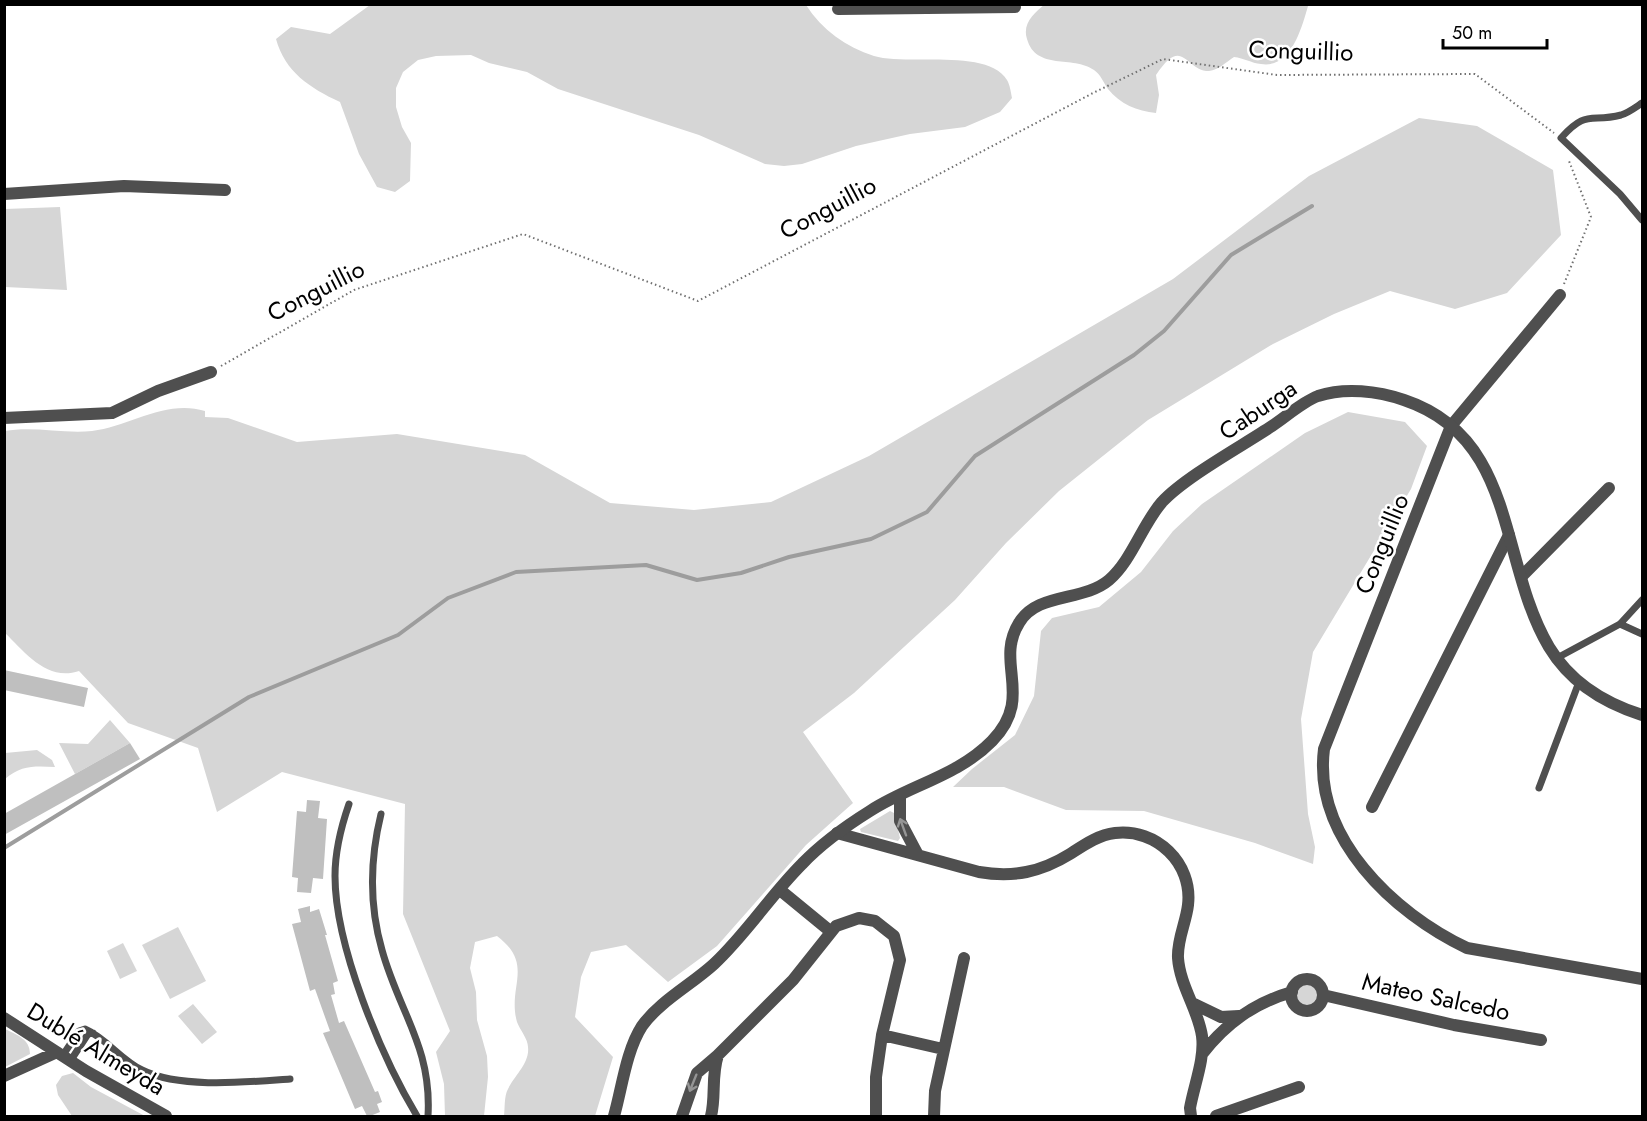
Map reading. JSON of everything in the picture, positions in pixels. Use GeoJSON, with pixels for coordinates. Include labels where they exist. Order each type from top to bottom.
{"type":"FeatureCollection","features":[{"type":"Feature","properties":{"kind":"street"},"geometry":{"type":"LineString","coordinates":[[838,9],[919,6],[1015,8]]}},
{"type":"Feature","properties":{"kind":"street"},"geometry":{"type":"LineString","coordinates":[[4,194],[124,186],[225,190]]}},
{"type":"Feature","properties":{"kind":"street","name":"Conguillio"},"geometry":{"type":"LineString","coordinates":[[1560,295],[1451,426],[1324,749],[1323,788],[1330,814],[1344,839],[1377,883],[1408,913],[1446,938],[1467,948],[1642,980]]}},
{"type":"Feature","properties":{"kind":"street"},"geometry":{"type":"LineString","coordinates":[[4,418],[112,413],[158,391],[211,372]]}},
{"type":"Feature","properties":{"kind":"street","name":"Caburga"},"geometry":{"type":"LineString","coordinates":[[614,1116],[630,1058],[642,1027],[658,1009],[710,968],[745,934],[799,866],[837,833],[875,807],[961,766],[992,741],[1008,718],[1015,701],[1010,659],[1014,633],[1022,618],[1040,604],[1092,590],[1106,582],[1118,570],[1151,516],[1171,494],[1316,397],[1363,392],[1394,396],[1423,408],[1451,426],[1472,447],[1488,472],[1532,609],[1557,658],[1579,682],[1609,702],[1642,715]]}},
{"type":"Feature","properties":{"kind":"street"},"geometry":{"type":"LineString","coordinates":[[1522,576],[1609,488]]}},
{"type":"Feature","properties":{"kind":"street"},"geometry":{"type":"LineString","coordinates":[[1372,807],[1509,535]]}},
{"type":"Feature","properties":{"kind":"street"},"geometry":{"type":"LineString","coordinates":[[900,796],[900,821],[918,855]]}},
{"type":"Feature","properties":{"kind":"street"},"geometry":{"type":"LineString","coordinates":[[837,833],[979,872],[1015,875],[1049,866],[1093,839],[1113,833],[1133,833],[1155,840],[1173,855],[1187,885],[1189,903],[1178,957],[1185,986],[1194,1004],[1202,1037],[1202,1054],[1195,1079],[1191,1116]]}},
{"type":"Feature","properties":{"kind":"street"},"geometry":{"type":"LineString","coordinates":[[780,890],[830,931]]}},
{"type":"Feature","properties":{"kind":"street"},"geometry":{"type":"LineString","coordinates":[[682,1116],[697,1073],[793,980],[830,931],[851,919],[867,918],[883,925],[898,944],[900,960],[882,1035],[876,1077],[876,1116]]}},
{"type":"Feature","properties":{"kind":"street"},"geometry":{"type":"LineString","coordinates":[[934,1116],[935,1091],[964,958]]}},
{"type":"Feature","properties":{"kind":"street","name":"Mateo Salcedo"},"geometry":{"type":"LineString","coordinates":[[1202,1054],[1239,1016],[1265,1000],[1292,992],[1299,982],[1308,979],[1317,982],[1323,995],[1454,1025],[1541,1040]]}},
{"type":"Feature","properties":{"kind":"street"},"geometry":{"type":"LineString","coordinates":[[1292,992],[1294,1004],[1307,1011],[1320,1005],[1323,995]]}},
{"type":"Feature","properties":{"kind":"street"},"geometry":{"type":"LineString","coordinates":[[1194,1004],[1221,1017],[1239,1016]]}},
{"type":"Feature","properties":{"kind":"street","name":"Dublé Almeyda"},"geometry":{"type":"LineString","coordinates":[[4,1017],[63,1056],[166,1116]]}},
{"type":"Feature","properties":{"kind":"street"},"geometry":{"type":"LineString","coordinates":[[882,1035],[943,1049]]}},
{"type":"Feature","properties":{"kind":"street"},"geometry":{"type":"LineString","coordinates":[[711,1116],[715,1100],[713,1071],[718,1055]]}},
{"type":"Feature","properties":{"kind":"street"},"geometry":{"type":"LineString","coordinates":[[4,1076],[63,1056]]}},
{"type":"Feature","properties":{"kind":"street"},"geometry":{"type":"LineString","coordinates":[[1216,1116],[1299,1087]]}},
{"type":"Feature","properties":{"kind":"lane"},"geometry":{"type":"LineString","coordinates":[[1642,103],[1622,115],[1589,117],[1575,122],[1561,138],[1620,194],[1642,220]]}},
{"type":"Feature","properties":{"kind":"lane"},"geometry":{"type":"LineString","coordinates":[[1557,658],[1620,624],[1642,600]]}},
{"type":"Feature","properties":{"kind":"lane"},"geometry":{"type":"LineString","coordinates":[[1620,624],[1642,634]]}},
{"type":"Feature","properties":{"kind":"lane"},"geometry":{"type":"LineString","coordinates":[[1539,788],[1579,682]]}},
{"type":"Feature","properties":{"kind":"lane"},"geometry":{"type":"LineString","coordinates":[[349,804],[336,858],[339,910],[356,975],[378,1040],[417,1116]]}},
{"type":"Feature","properties":{"kind":"lane"},"geometry":{"type":"LineString","coordinates":[[381,814],[373,855],[374,916],[382,952],[422,1049],[429,1083],[428,1116]]}},
{"type":"Feature","properties":{"kind":"lane"},"geometry":{"type":"LineString","coordinates":[[63,1056],[79,1031],[85,1029],[132,1064],[165,1078],[236,1082],[290,1079]]}},
{"type":"Feature","properties":{"kind":"path","name":"Conguillio"},"geometry":{"type":"LineString","coordinates":[[211,372],[354,290],[523,234],[698,301],[1093,93],[1163,59],[1277,75],[1475,74],[1561,138]]}},
{"type":"Feature","properties":{"kind":"path"},"geometry":{"type":"LineString","coordinates":[[1560,295],[1591,217],[1561,138]]}},
{"type":"Feature","properties":{"kind":"shaded area"},"geometry":{"type":"Polygon","coordinates":[[[1045,4],[1308,4],[1308,6],[1294,45],[1280,60],[1271,64],[1261,64],[1234,57],[1209,71],[1194,66],[1184,58],[1172,57],[1156,75],[1159,95],[1156,113],[1142,111],[1123,103],[1108,89],[1094,70],[1076,63],[1056,61],[1038,55],[1027,39],[1026,28],[1033,15],[1045,4]]]}},
{"type":"Feature","properties":{"kind":"shaded area"},"geometry":{"type":"Polygon","coordinates":[[[370,5],[806,5],[827,30],[844,42],[874,56],[888,59],[965,61],[983,64],[997,70],[1007,80],[1012,98],[1000,112],[965,127],[910,134],[856,146],[802,164],[784,166],[765,164],[699,135],[558,89],[527,72],[489,63],[471,55],[436,56],[418,60],[403,72],[396,88],[396,107],[402,127],[411,143],[410,181],[395,192],[377,187],[359,154],[340,102],[300,78],[286,61],[276,39],[291,27],[330,34],[370,5]]]}},
{"type":"Feature","properties":{"kind":"shaded area"},"geometry":{"type":"Polygon","coordinates":[[[1419,118],[1477,126],[1553,170],[1561,235],[1507,293],[1455,309],[1390,291],[1334,314],[1273,344],[1148,420],[1059,491],[1006,543],[955,600],[854,693],[803,732],[853,803],[806,845],[717,946],[668,982],[626,945],[591,952],[581,977],[575,1017],[613,1057],[595,1116],[504,1116],[507,1092],[527,1058],[528,1047],[517,1022],[515,1009],[518,976],[515,957],[497,936],[475,942],[470,968],[476,992],[477,1020],[487,1056],[488,1077],[484,1116],[445,1116],[444,1084],[436,1052],[450,1031],[403,914],[405,804],[282,772],[217,812],[198,748],[128,723],[79,671],[67,673],[47,669],[29,656],[5,633],[5,431],[26,429],[92,431],[162,411],[191,408],[205,411],[205,417],[228,418],[297,442],[397,434],[525,455],[610,503],[694,510],[771,502],[869,456],[1173,279],[1309,176],[1419,118]]]}},
{"type":"Feature","properties":{"kind":"shaded area"},"geometry":{"type":"Polygon","coordinates":[[[60,207],[67,290],[5,287],[5,209],[60,207]]]}},
{"type":"Feature","properties":{"kind":"shaded area"},"geometry":{"type":"Polygon","coordinates":[[[1348,412],[1405,422],[1427,446],[1411,489],[1313,652],[1301,719],[1308,814],[1315,847],[1313,864],[1255,843],[1144,811],[1066,810],[1004,787],[953,787],[1015,735],[1034,696],[1041,631],[1052,618],[1099,607],[1141,572],[1173,531],[1202,504],[1305,433],[1348,412]]]}},
{"type":"Feature","properties":{"kind":"shaded area"},"geometry":{"type":"Polygon","coordinates":[[[110,720],[130,743],[75,774],[59,743],[88,744],[110,720]]]}},
{"type":"Feature","properties":{"kind":"shaded area"},"geometry":{"type":"Polygon","coordinates":[[[37,750],[52,760],[55,767],[23,769],[5,779],[5,753],[37,750]]]}},
{"type":"Feature","properties":{"kind":"shaded area"},"geometry":{"type":"Polygon","coordinates":[[[890,811],[894,813],[900,838],[898,841],[861,832],[860,829],[890,811]]]}},
{"type":"Feature","properties":{"kind":"shaded area"},"geometry":{"type":"Polygon","coordinates":[[[178,927],[206,981],[170,999],[142,945],[178,927]]]}},
{"type":"Feature","properties":{"kind":"shaded area"},"geometry":{"type":"Polygon","coordinates":[[[123,943],[137,971],[120,979],[107,951],[123,943]]]}},
{"type":"Feature","properties":{"kind":"shaded area"},"geometry":{"type":"Polygon","coordinates":[[[1307,982],[1316,986],[1320,995],[1316,1004],[1307,1008],[1298,1004],[1294,995],[1298,986],[1307,982]]]}},
{"type":"Feature","properties":{"kind":"shaded area"},"geometry":{"type":"Polygon","coordinates":[[[193,1004],[217,1032],[202,1044],[178,1016],[193,1004]]]}},
{"type":"Feature","properties":{"kind":"shaded area"},"geometry":{"type":"Polygon","coordinates":[[[5,1029],[25,1041],[30,1054],[5,1067],[5,1029]]]}},
{"type":"Feature","properties":{"kind":"shaded area"},"geometry":{"type":"Polygon","coordinates":[[[73,1073],[91,1087],[145,1116],[72,1116],[58,1095],[56,1085],[62,1076],[73,1073]]]}},
{"type":"Feature","properties":{"kind":"building"},"geometry":{"type":"Polygon","coordinates":[[[4,670],[88,688],[84,707],[4,690],[4,670]]]}},
{"type":"Feature","properties":{"kind":"building"},"geometry":{"type":"Polygon","coordinates":[[[130,743],[140,759],[4,835],[4,814],[130,743]]]}},
{"type":"Feature","properties":{"kind":"building"},"geometry":{"type":"Polygon","coordinates":[[[307,800],[320,801],[318,818],[327,819],[323,879],[313,878],[311,893],[297,892],[298,878],[292,877],[297,811],[306,812],[307,800]]]}},
{"type":"Feature","properties":{"kind":"building"},"geometry":{"type":"Polygon","coordinates":[[[310,906],[310,912],[319,909],[327,935],[325,935],[338,981],[333,983],[335,994],[331,995],[339,1023],[344,1021],[375,1092],[378,1091],[382,1102],[377,1104],[380,1112],[370,1116],[367,1116],[362,1106],[355,1109],[323,1033],[330,1031],[315,989],[310,991],[292,924],[301,922],[298,909],[310,906]]]}},
{"type":"Feature","properties":{"kind":"waterway"},"geometry":{"type":"LineString","coordinates":[[4,848],[249,697],[398,635],[448,598],[516,572],[646,565],[697,580],[741,573],[789,557],[871,539],[927,512],[975,456],[1134,355],[1164,331],[1231,255],[1312,206]]}}]}
